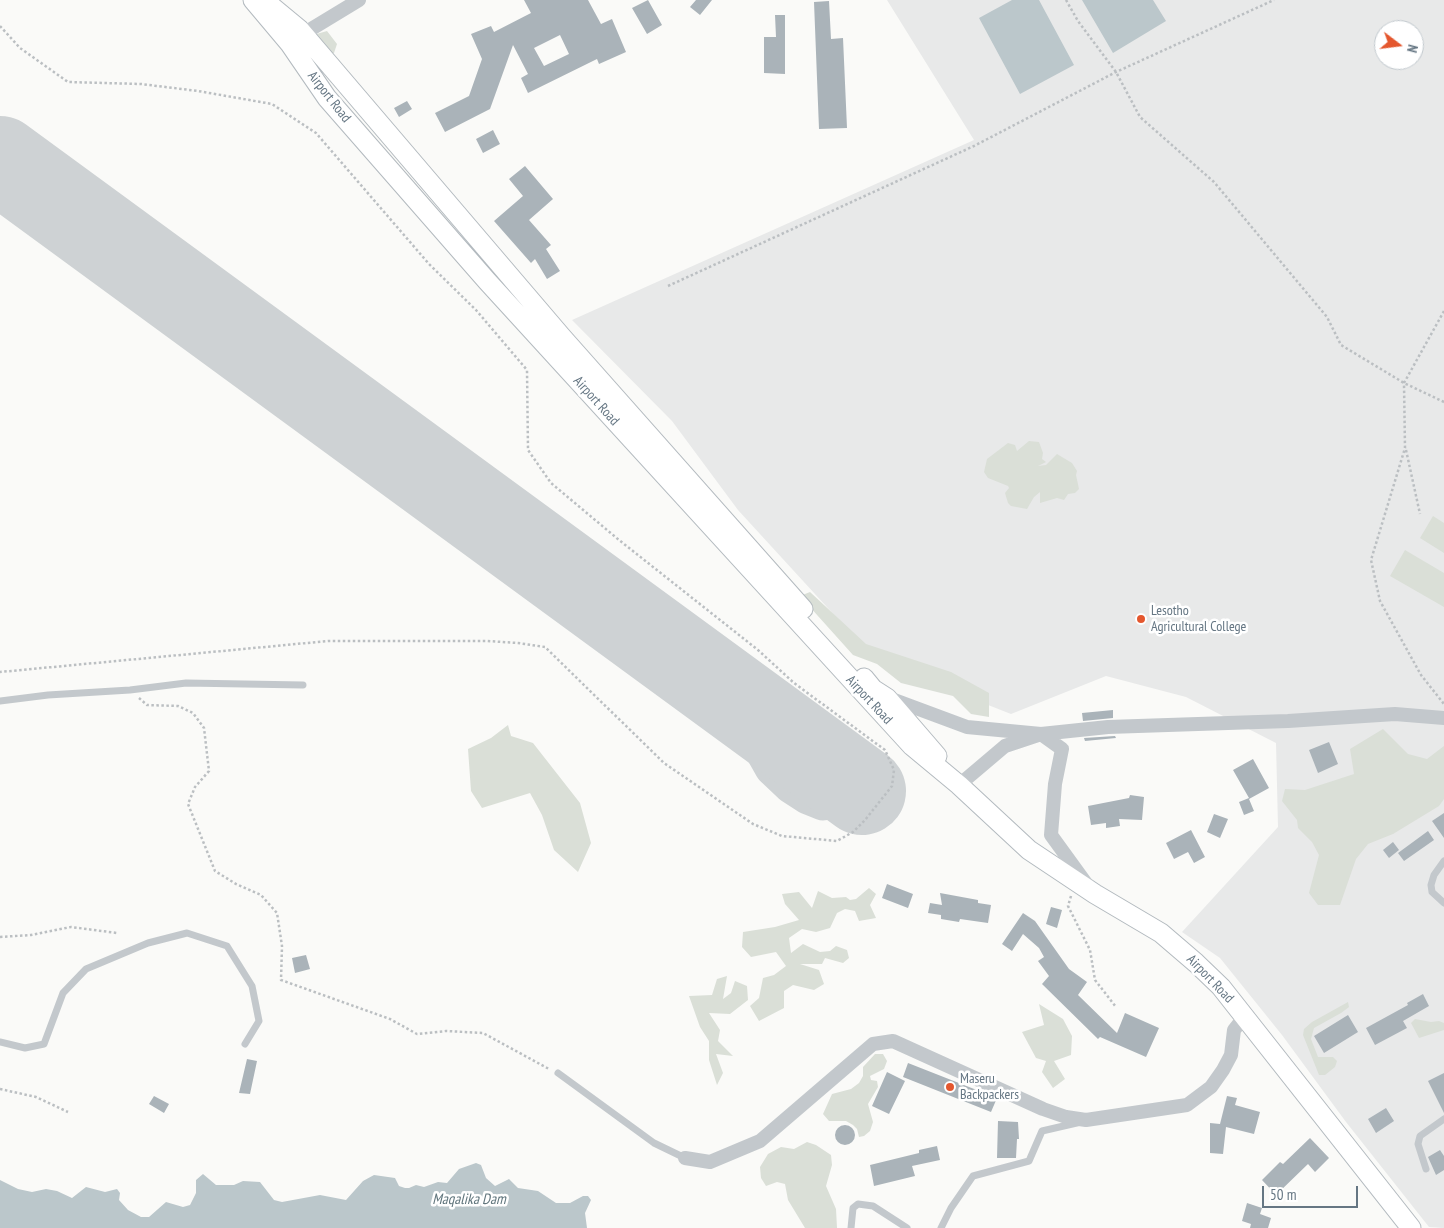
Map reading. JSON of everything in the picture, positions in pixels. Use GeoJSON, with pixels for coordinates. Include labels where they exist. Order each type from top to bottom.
{"type":"FeatureCollection","features":[{"type":"Feature","properties":{"kind":"main road","name":"Airport Road"},"geometry":{"type":"LineString","coordinates":[[253,0],[290,44],[327,98],[501,296],[912,746],[959,785],[1029,850],[1063,874],[1161,933],[1221,987],[1411,1228]]}},
{"type":"Feature","properties":{"kind":"main road","name":"Airport Road"},"geometry":{"type":"LineString","coordinates":[[264,0],[303,34],[561,336],[873,689],[887,698],[959,785]]}},
{"type":"Feature","properties":{"kind":"street"},"geometry":{"type":"LineString","coordinates":[[303,34],[359,0]]}},
{"type":"Feature","properties":{"kind":"street"},"geometry":{"type":"LineString","coordinates":[[887,698],[967,727],[1041,734],[1108,727],[1288,721],[1395,714],[1444,718]]}},
{"type":"Feature","properties":{"kind":"street"},"geometry":{"type":"LineString","coordinates":[[959,785],[1005,746],[1041,734]]}},
{"type":"Feature","properties":{"kind":"street"},"geometry":{"type":"LineString","coordinates":[[1041,734],[1062,749],[1055,784],[1051,835],[1095,894]]}},
{"type":"Feature","properties":{"kind":"street"},"geometry":{"type":"LineString","coordinates":[[685,1158],[710,1162],[760,1141],[873,1044],[892,1041],[1043,1109],[1066,1117],[1086,1120],[1187,1105],[1210,1087],[1223,1070],[1231,1055],[1234,1030],[1245,1016]]}},
{"type":"Feature","properties":{"kind":"lane"},"geometry":{"type":"LineString","coordinates":[[0,701],[48,695],[130,690],[186,683],[303,685]]}},
{"type":"Feature","properties":{"kind":"lane"},"geometry":{"type":"LineString","coordinates":[[1444,861],[1434,875],[1431,885],[1432,892],[1444,903]]}},
{"type":"Feature","properties":{"kind":"lane"},"geometry":{"type":"LineString","coordinates":[[0,1042],[25,1048],[44,1044],[63,993],[86,969],[148,943],[187,933],[227,946],[252,986],[259,1021],[245,1044]]}},
{"type":"Feature","properties":{"kind":"lane"},"geometry":{"type":"LineString","coordinates":[[558,1073],[654,1143],[685,1158]]}},
{"type":"Feature","properties":{"kind":"lane"},"geometry":{"type":"LineString","coordinates":[[1426,1169],[1418,1144],[1420,1136],[1444,1119]]}},
{"type":"Feature","properties":{"kind":"lane"},"geometry":{"type":"LineString","coordinates":[[941,1228],[951,1208],[973,1176],[1029,1161],[1042,1131],[1067,1127],[1086,1120]]}},
{"type":"Feature","properties":{"kind":"lane"},"geometry":{"type":"LineString","coordinates":[[851,1228],[852,1208],[858,1204],[873,1206],[907,1228]]}},
{"type":"Feature","properties":{"kind":"path"},"geometry":{"type":"LineString","coordinates":[[1066,0],[1078,21],[1116,72],[1140,117],[1214,182],[1328,317],[1341,345],[1404,383],[1444,402]]}},
{"type":"Feature","properties":{"kind":"path"},"geometry":{"type":"LineString","coordinates":[[668,286],[974,146],[1116,72],[1274,0]]}},
{"type":"Feature","properties":{"kind":"path"},"geometry":{"type":"LineString","coordinates":[[0,26],[20,48],[68,82],[141,84],[198,91],[272,104],[316,133],[429,264],[476,310],[527,370],[528,450],[551,483],[612,535],[758,650],[794,683],[885,750],[894,770],[892,786],[853,832],[837,841],[782,836],[753,824],[664,763],[545,647],[527,645],[487,641],[328,641],[0,672]]}},
{"type":"Feature","properties":{"kind":"path"},"geometry":{"type":"LineString","coordinates":[[1420,514],[1405,448],[1404,383],[1444,311]]}},
{"type":"Feature","properties":{"kind":"path"},"geometry":{"type":"LineString","coordinates":[[1405,448],[1371,560],[1380,601],[1421,676],[1444,704]]}},
{"type":"Feature","properties":{"kind":"path"},"geometry":{"type":"LineString","coordinates":[[130,690],[147,705],[178,706],[193,712],[204,728],[209,771],[196,787],[188,804],[215,871],[236,884],[261,895],[277,913],[282,946],[281,980],[390,1019],[417,1034],[446,1031],[483,1033],[558,1073]]}},
{"type":"Feature","properties":{"kind":"path"},"geometry":{"type":"LineString","coordinates":[[1063,874],[1072,892],[1068,906],[1090,950],[1095,980],[1116,1007]]}},
{"type":"Feature","properties":{"kind":"path"},"geometry":{"type":"LineString","coordinates":[[0,937],[31,935],[72,927],[116,933]]}},
{"type":"Feature","properties":{"kind":"path"},"geometry":{"type":"LineString","coordinates":[[0,1089],[36,1098],[68,1112]]}},
{"type":"Feature","properties":{"kind":"shaded area","name":"Lesotho Agricultural College"},"geometry":{"type":"Polygon","coordinates":[[[887,0],[1444,0],[1444,1228],[1429,1227],[1346,1122],[1282,1035],[1220,958],[1182,932],[1278,827],[1276,743],[1186,697],[1106,676],[1011,714],[922,679],[869,653],[738,510],[672,421],[572,320],[974,140],[887,0]]]}},
{"type":"Feature","properties":{"kind":"shaded area"},"geometry":{"type":"Polygon","coordinates":[[[327,31],[337,44],[334,53],[330,54],[313,35],[327,31]]]}},
{"type":"Feature","properties":{"kind":"shaded area"},"geometry":{"type":"Polygon","coordinates":[[[1029,441],[1039,442],[1043,453],[1042,459],[1046,462],[1038,466],[1046,465],[1057,454],[1072,463],[1077,471],[1079,489],[1075,493],[1068,494],[1064,500],[1057,498],[1040,503],[1040,492],[1034,497],[1027,509],[1011,506],[1008,503],[1005,493],[1009,488],[1008,486],[988,478],[984,472],[987,459],[1008,443],[1015,445],[1017,451],[1029,441]]]}},
{"type":"Feature","properties":{"kind":"shaded area"},"geometry":{"type":"Polygon","coordinates":[[[1433,516],[1444,523],[1444,553],[1420,538],[1433,516]]]}},
{"type":"Feature","properties":{"kind":"shaded area"},"geometry":{"type":"Polygon","coordinates":[[[1405,550],[1444,573],[1444,607],[1390,576],[1405,550]]]}},
{"type":"Feature","properties":{"kind":"shaded area"},"geometry":{"type":"Polygon","coordinates":[[[810,592],[866,644],[951,672],[989,693],[989,717],[971,714],[953,696],[901,683],[877,664],[853,655],[800,596],[810,592]]]}},
{"type":"Feature","properties":{"kind":"shaded area"},"geometry":{"type":"Polygon","coordinates":[[[508,725],[511,736],[533,743],[580,803],[591,843],[578,872],[554,850],[542,815],[530,793],[482,808],[471,791],[468,749],[491,738],[508,725]]]}},
{"type":"Feature","properties":{"kind":"shaded area"},"geometry":{"type":"Polygon","coordinates":[[[1383,729],[1408,754],[1427,759],[1444,746],[1444,799],[1439,806],[1393,834],[1368,844],[1356,859],[1340,905],[1318,905],[1309,893],[1319,855],[1312,842],[1298,828],[1297,820],[1282,801],[1285,789],[1305,790],[1354,774],[1350,749],[1383,729]]]}},
{"type":"Feature","properties":{"kind":"shaded area"},"geometry":{"type":"Polygon","coordinates":[[[869,888],[876,894],[870,905],[876,918],[859,921],[855,911],[845,909],[837,913],[830,928],[816,932],[802,929],[789,938],[791,953],[803,944],[820,952],[830,951],[836,946],[847,950],[849,958],[843,963],[825,958],[822,964],[800,964],[819,970],[824,984],[814,990],[793,985],[784,991],[784,1008],[759,1021],[750,1006],[759,998],[763,978],[774,975],[786,966],[776,952],[751,957],[742,947],[743,932],[775,927],[799,920],[785,904],[782,894],[799,892],[812,908],[818,891],[832,898],[846,897],[850,900],[856,899],[869,888]]]}},
{"type":"Feature","properties":{"kind":"shaded area"},"geometry":{"type":"Polygon","coordinates":[[[727,976],[723,999],[731,993],[735,981],[747,986],[748,1000],[730,1014],[709,1013],[720,1030],[718,1041],[733,1056],[716,1054],[723,1073],[717,1085],[709,1060],[709,1041],[700,1027],[689,996],[712,995],[717,979],[727,976]]]}},
{"type":"Feature","properties":{"kind":"shaded area"},"geometry":{"type":"Polygon","coordinates":[[[1348,1002],[1349,1007],[1314,1028],[1311,1039],[1318,1057],[1333,1057],[1337,1061],[1335,1067],[1325,1075],[1319,1075],[1303,1035],[1304,1029],[1312,1022],[1348,1002]]]}},
{"type":"Feature","properties":{"kind":"shaded area"},"geometry":{"type":"Polygon","coordinates":[[[1039,1004],[1063,1019],[1072,1036],[1071,1055],[1054,1061],[1065,1079],[1053,1088],[1042,1072],[1046,1061],[1036,1058],[1022,1032],[1044,1025],[1039,1004]]]}},
{"type":"Feature","properties":{"kind":"shaded area"},"geometry":{"type":"Polygon","coordinates":[[[1415,1019],[1431,1022],[1439,1021],[1444,1023],[1444,1030],[1419,1038],[1411,1023],[1415,1019]]]}},
{"type":"Feature","properties":{"kind":"shaded area"},"geometry":{"type":"Polygon","coordinates":[[[875,1054],[883,1054],[887,1061],[884,1069],[870,1076],[871,1080],[877,1081],[878,1087],[868,1104],[873,1122],[870,1131],[864,1136],[859,1137],[857,1129],[853,1125],[846,1121],[829,1121],[823,1114],[832,1094],[851,1089],[859,1083],[863,1076],[863,1067],[875,1054]]]}},
{"type":"Feature","properties":{"kind":"shaded area"},"geometry":{"type":"Polygon","coordinates":[[[807,1142],[816,1145],[831,1155],[832,1165],[826,1186],[836,1209],[837,1228],[805,1228],[788,1200],[785,1184],[777,1182],[766,1186],[761,1178],[760,1167],[768,1154],[781,1147],[794,1149],[807,1142]]]}},
{"type":"Feature","properties":{"kind":"water"},"geometry":{"type":"Polygon","coordinates":[[[1012,0],[1039,0],[1074,65],[1020,94],[979,18],[1012,0]]]}},
{"type":"Feature","properties":{"kind":"water"},"geometry":{"type":"Polygon","coordinates":[[[1082,0],[1153,0],[1166,21],[1113,53],[1082,0]]]}},
{"type":"Feature","properties":{"kind":"water","name":"Maqalika Dam"},"geometry":{"type":"Polygon","coordinates":[[[476,1163],[481,1165],[486,1178],[495,1186],[509,1179],[518,1188],[538,1191],[556,1203],[570,1203],[583,1196],[588,1196],[591,1200],[585,1213],[587,1228],[0,1228],[0,1180],[18,1189],[32,1192],[46,1189],[57,1191],[72,1198],[86,1187],[105,1192],[117,1189],[120,1193],[119,1200],[128,1210],[141,1217],[149,1217],[166,1202],[183,1207],[190,1205],[196,1193],[196,1180],[203,1174],[216,1185],[234,1185],[243,1181],[260,1182],[274,1200],[282,1202],[320,1195],[346,1200],[363,1181],[374,1175],[395,1178],[399,1186],[405,1188],[416,1185],[424,1187],[438,1182],[447,1183],[459,1169],[476,1163]]]}},
{"type":"Feature","properties":{"kind":"building"},"geometry":{"type":"Polygon","coordinates":[[[524,0],[588,0],[601,24],[612,19],[626,52],[599,64],[597,59],[528,93],[521,78],[528,74],[513,45],[490,109],[445,132],[435,113],[469,96],[482,59],[471,34],[491,26],[494,32],[531,13],[524,0]],[[560,35],[534,48],[544,66],[569,54],[560,35]]]}},
{"type":"Feature","properties":{"kind":"building"},"geometry":{"type":"Polygon","coordinates":[[[648,0],[662,25],[647,34],[632,8],[648,0]]]}},
{"type":"Feature","properties":{"kind":"building"},"geometry":{"type":"Polygon","coordinates":[[[696,0],[712,0],[700,15],[690,7],[696,0]]]}},
{"type":"Feature","properties":{"kind":"building"},"geometry":{"type":"Polygon","coordinates":[[[829,1],[831,39],[843,38],[847,128],[819,129],[814,2],[829,1]]]}},
{"type":"Feature","properties":{"kind":"building"},"geometry":{"type":"Polygon","coordinates":[[[775,15],[785,15],[785,74],[764,73],[764,37],[776,37],[775,15]]]}},
{"type":"Feature","properties":{"kind":"building"},"geometry":{"type":"Polygon","coordinates":[[[407,101],[412,109],[399,117],[394,108],[407,101]]]}},
{"type":"Feature","properties":{"kind":"building"},"geometry":{"type":"Polygon","coordinates":[[[493,130],[500,144],[483,153],[476,139],[493,130]]]}},
{"type":"Feature","properties":{"kind":"building"},"geometry":{"type":"Polygon","coordinates":[[[525,166],[553,199],[529,220],[551,245],[546,249],[560,271],[547,279],[535,259],[531,263],[494,221],[523,196],[509,179],[525,166]]]}},
{"type":"Feature","properties":{"kind":"building"},"geometry":{"type":"Polygon","coordinates":[[[1113,710],[1113,718],[1083,721],[1082,713],[1113,710]]]}},
{"type":"Feature","properties":{"kind":"building"},"geometry":{"type":"Polygon","coordinates":[[[1115,736],[1116,738],[1085,741],[1084,738],[1115,736]]]}},
{"type":"Feature","properties":{"kind":"building"},"geometry":{"type":"Polygon","coordinates":[[[1329,742],[1338,764],[1318,773],[1309,750],[1329,742]]]}},
{"type":"Feature","properties":{"kind":"building"},"geometry":{"type":"Polygon","coordinates":[[[1253,759],[1269,788],[1249,799],[1254,811],[1244,815],[1239,802],[1249,798],[1233,770],[1253,759]]]}},
{"type":"Feature","properties":{"kind":"building"},"geometry":{"type":"Polygon","coordinates":[[[1130,795],[1144,797],[1142,820],[1119,819],[1120,826],[1106,828],[1106,823],[1091,825],[1088,806],[1129,798],[1130,795]]]}},
{"type":"Feature","properties":{"kind":"building"},"geometry":{"type":"Polygon","coordinates":[[[1444,813],[1444,838],[1432,821],[1444,813]]]}},
{"type":"Feature","properties":{"kind":"building"},"geometry":{"type":"Polygon","coordinates":[[[1214,814],[1228,819],[1220,838],[1207,832],[1214,814]]]}},
{"type":"Feature","properties":{"kind":"building"},"geometry":{"type":"Polygon","coordinates":[[[1191,830],[1205,857],[1194,863],[1188,852],[1174,859],[1166,843],[1191,830]]]}},
{"type":"Feature","properties":{"kind":"building"},"geometry":{"type":"Polygon","coordinates":[[[1428,831],[1434,840],[1404,861],[1398,853],[1428,831]]]}},
{"type":"Feature","properties":{"kind":"building"},"geometry":{"type":"Polygon","coordinates":[[[1393,842],[1399,850],[1389,858],[1383,850],[1393,842]]]}},
{"type":"Feature","properties":{"kind":"building"},"geometry":{"type":"Polygon","coordinates":[[[887,884],[913,894],[908,908],[882,898],[887,884]]]}},
{"type":"Feature","properties":{"kind":"building"},"geometry":{"type":"Polygon","coordinates":[[[940,893],[978,900],[978,903],[991,905],[988,923],[960,919],[959,922],[941,919],[941,915],[928,913],[930,903],[942,905],[940,893]]]}},
{"type":"Feature","properties":{"kind":"building"},"geometry":{"type":"Polygon","coordinates":[[[1051,907],[1062,910],[1057,928],[1046,924],[1051,907]]]}},
{"type":"Feature","properties":{"kind":"building"},"geometry":{"type":"Polygon","coordinates":[[[1023,913],[1035,921],[1069,969],[1087,982],[1078,995],[1117,1033],[1125,1013],[1159,1028],[1146,1057],[1100,1037],[1098,1039],[1042,984],[1049,976],[1038,961],[1044,957],[1039,948],[1023,934],[1012,951],[1002,944],[1023,913]]]}},
{"type":"Feature","properties":{"kind":"building"},"geometry":{"type":"Polygon","coordinates":[[[306,955],[310,969],[295,973],[292,958],[306,955]]]}},
{"type":"Feature","properties":{"kind":"building"},"geometry":{"type":"Polygon","coordinates":[[[1423,994],[1429,1006],[1403,1021],[1407,1028],[1375,1045],[1366,1028],[1408,1005],[1407,1003],[1423,994]]]}},
{"type":"Feature","properties":{"kind":"building"},"geometry":{"type":"Polygon","coordinates":[[[1348,1015],[1358,1032],[1324,1053],[1314,1036],[1348,1015]]]}},
{"type":"Feature","properties":{"kind":"building"},"geometry":{"type":"Polygon","coordinates":[[[247,1059],[257,1061],[250,1094],[239,1093],[247,1059]]]}},
{"type":"Feature","properties":{"kind":"building","name":"Maseru Backpackers"},"geometry":{"type":"Polygon","coordinates":[[[908,1063],[997,1098],[991,1112],[903,1077],[908,1063]]]}},
{"type":"Feature","properties":{"kind":"building"},"geometry":{"type":"Polygon","coordinates":[[[887,1072],[905,1081],[889,1114],[872,1106],[887,1072]]]}},
{"type":"Feature","properties":{"kind":"building"},"geometry":{"type":"Polygon","coordinates":[[[1444,1073],[1444,1113],[1428,1081],[1444,1073]]]}},
{"type":"Feature","properties":{"kind":"building"},"geometry":{"type":"Polygon","coordinates":[[[154,1096],[169,1104],[164,1113],[149,1104],[154,1096]]]}},
{"type":"Feature","properties":{"kind":"building"},"geometry":{"type":"Polygon","coordinates":[[[1227,1096],[1237,1098],[1235,1105],[1260,1112],[1254,1134],[1226,1127],[1223,1154],[1210,1153],[1210,1123],[1220,1124],[1227,1096]]]}},
{"type":"Feature","properties":{"kind":"building"},"geometry":{"type":"Polygon","coordinates":[[[1386,1108],[1394,1121],[1376,1133],[1368,1119],[1386,1108]]]}},
{"type":"Feature","properties":{"kind":"building"},"geometry":{"type":"Polygon","coordinates":[[[998,1121],[1018,1122],[1019,1139],[1017,1139],[1016,1158],[997,1158],[998,1121]]]}},
{"type":"Feature","properties":{"kind":"building"},"geometry":{"type":"Polygon","coordinates":[[[845,1125],[852,1128],[855,1135],[852,1142],[845,1145],[838,1142],[835,1135],[838,1128],[845,1125]]]}},
{"type":"Feature","properties":{"kind":"building"},"geometry":{"type":"Polygon","coordinates":[[[1310,1138],[1329,1158],[1315,1172],[1308,1164],[1276,1195],[1262,1180],[1280,1162],[1283,1164],[1310,1138]]]}},
{"type":"Feature","properties":{"kind":"building"},"geometry":{"type":"Polygon","coordinates":[[[937,1146],[940,1160],[912,1166],[915,1176],[874,1186],[870,1165],[919,1153],[919,1150],[937,1146]]]}},
{"type":"Feature","properties":{"kind":"building"},"geometry":{"type":"Polygon","coordinates":[[[1440,1150],[1444,1156],[1444,1170],[1436,1175],[1428,1157],[1440,1150]]]}},
{"type":"Feature","properties":{"kind":"building"},"geometry":{"type":"Polygon","coordinates":[[[1247,1203],[1262,1208],[1260,1214],[1271,1218],[1268,1228],[1250,1228],[1251,1224],[1242,1221],[1247,1203]]]}},
{"type":"Feature","properties":{"kind":"taxiway"},"geometry":{"type":"LineString","coordinates":[[715,684],[741,713],[772,768],[791,786],[808,797],[823,803],[838,801],[851,793],[858,771],[848,753],[821,748],[781,732]]}},
{"type":"Feature","properties":{"kind":"runway"},"geometry":{"type":"LineString","coordinates":[[0,160],[862,791]]}},
{"type":"Feature","properties":{"kind":"place","name":"Lesotho Agricultural College"},"geometry":{"type":"Point","coordinates":[1141,619]}},
{"type":"Feature","properties":{"kind":"place","name":"Maseru Backpackers"},"geometry":{"type":"Point","coordinates":[950,1087]}}]}
